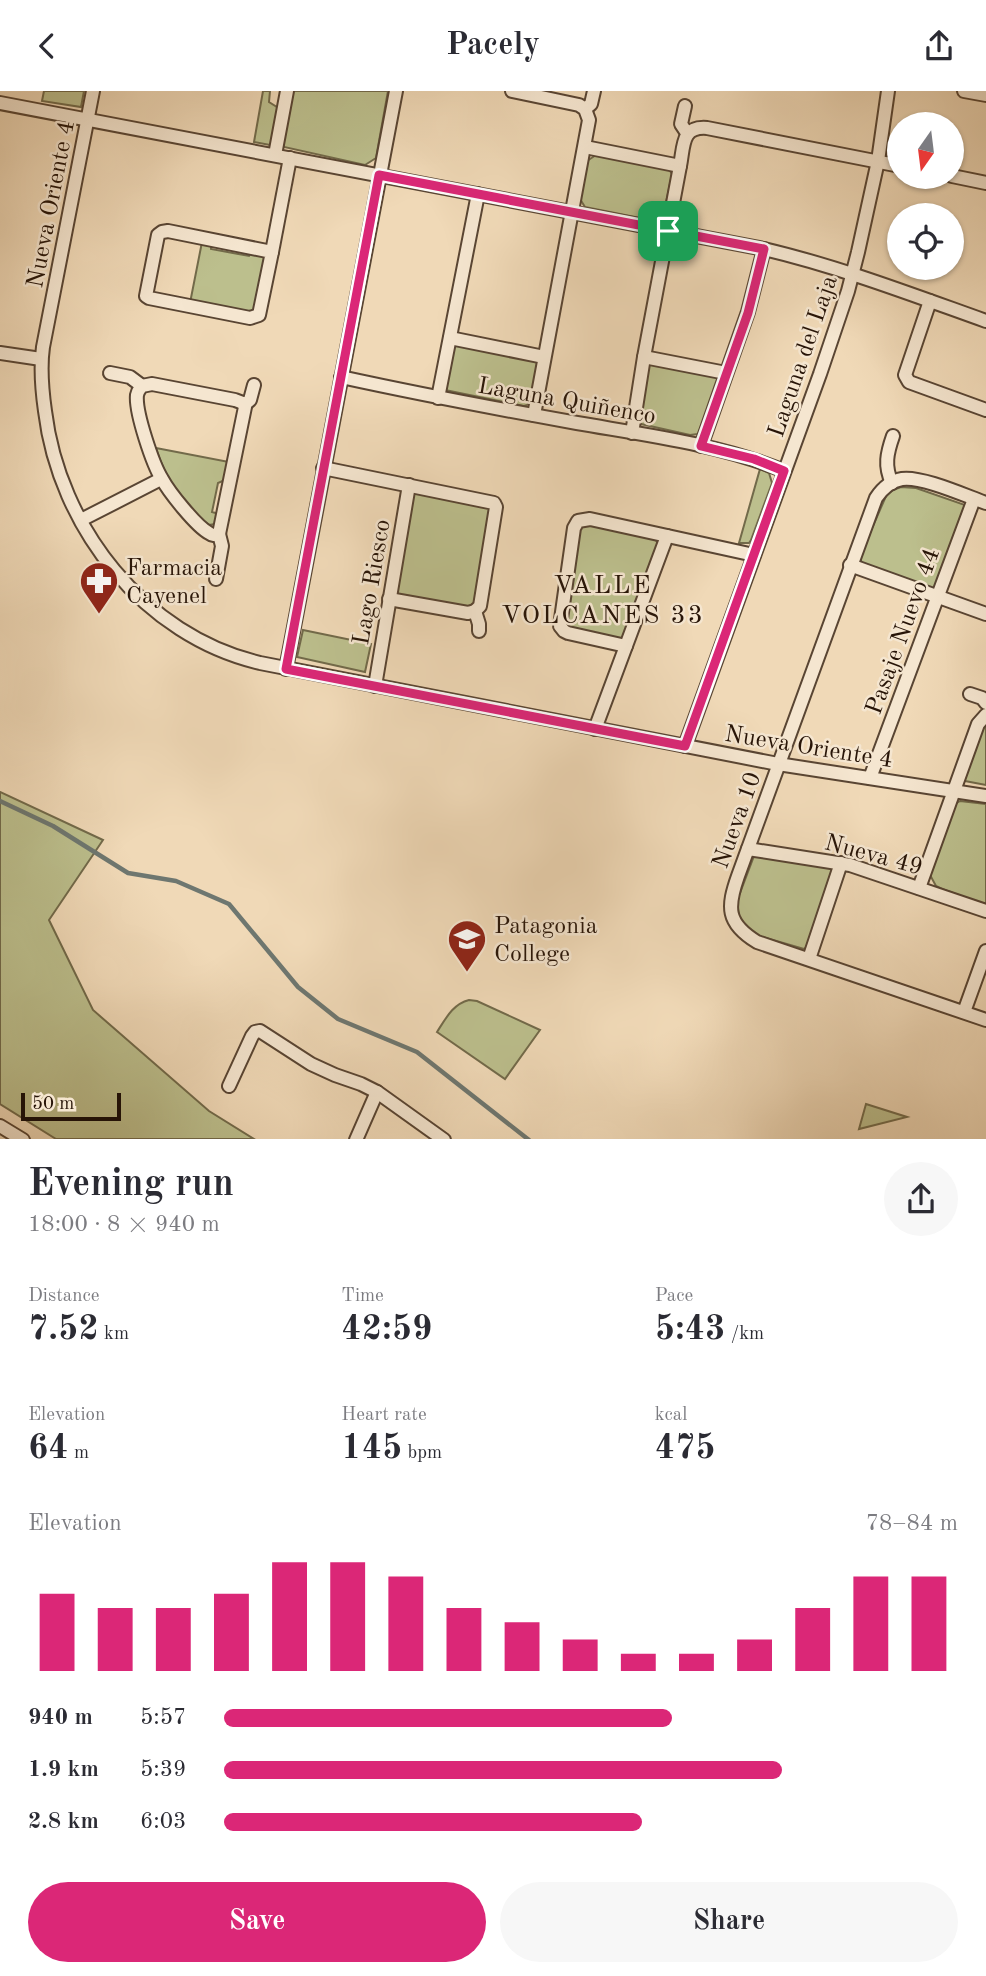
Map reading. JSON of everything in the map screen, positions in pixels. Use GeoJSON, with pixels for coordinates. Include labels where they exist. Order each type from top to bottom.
{"type":"FeatureCollection","features":[{"type":"Feature","properties":{"kind":"street","name":"Nueva Oriente 4"},"geometry":{"type":"LineString","coordinates":[[93,91],[41,359],[48,433],[63,485],[103,557],[133,591],[168,620],[213,648],[247,660],[286,669],[778,764],[986,796]]}},
{"type":"Feature","properties":{"kind":"street"},"geometry":{"type":"LineString","coordinates":[[275,155],[287,91]]}},
{"type":"Feature","properties":{"kind":"street"},"geometry":{"type":"LineString","coordinates":[[286,669],[396,91]]}},
{"type":"Feature","properties":{"kind":"street"},"geometry":{"type":"LineString","coordinates":[[512,91],[575,104],[585,110],[589,120],[534,415]]}},
{"type":"Feature","properties":{"kind":"street"},"geometry":{"type":"LineString","coordinates":[[585,110],[591,104],[594,91]]}},
{"type":"Feature","properties":{"kind":"street","name":"Laguna del Laja"},"geometry":{"type":"LineString","coordinates":[[685,746],[829,349],[853,274],[878,161],[888,91]]}},
{"type":"Feature","properties":{"kind":"street"},"geometry":{"type":"LineString","coordinates":[[965,91],[986,95]]}},
{"type":"Feature","properties":{"kind":"street"},"geometry":{"type":"LineString","coordinates":[[0,103],[764,249],[853,274],[986,321]]}},
{"type":"Feature","properties":{"kind":"street"},"geometry":{"type":"LineString","coordinates":[[685,106],[681,124],[687,133]]}},
{"type":"Feature","properties":{"kind":"street"},"geometry":{"type":"LineString","coordinates":[[632,433],[687,133],[693,129],[707,128],[887,163]]}},
{"type":"Feature","properties":{"kind":"street"},"geometry":{"type":"LineString","coordinates":[[584,147],[680,166]]}},
{"type":"Feature","properties":{"kind":"street"},"geometry":{"type":"LineString","coordinates":[[272,252],[162,232],[158,235],[146,296],[149,299],[256,317],[261,311],[290,158]]}},
{"type":"Feature","properties":{"kind":"street"},"geometry":{"type":"LineString","coordinates":[[964,178],[986,183]]}},
{"type":"Feature","properties":{"kind":"street"},"geometry":{"type":"LineString","coordinates":[[438,398],[478,194]]}},
{"type":"Feature","properties":{"kind":"street"},"geometry":{"type":"LineString","coordinates":[[701,446],[748,313],[764,249]]}},
{"type":"Feature","properties":{"kind":"street"},"geometry":{"type":"LineString","coordinates":[[930,301],[905,375],[906,379],[986,410]]}},
{"type":"Feature","properties":{"kind":"street"},"geometry":{"type":"LineString","coordinates":[[450,338],[544,357]]}},
{"type":"Feature","properties":{"kind":"street"},"geometry":{"type":"LineString","coordinates":[[0,353],[41,359]]}},
{"type":"Feature","properties":{"kind":"street"},"geometry":{"type":"LineString","coordinates":[[644,357],[726,373]]}},
{"type":"Feature","properties":{"kind":"street"},"geometry":{"type":"LineString","coordinates":[[110,373],[130,377],[142,386]]}},
{"type":"Feature","properties":{"kind":"street","name":"Laguna Quiñenco"},"geometry":{"type":"LineString","coordinates":[[341,377],[438,398],[701,446],[754,459],[784,471]]}},
{"type":"Feature","properties":{"kind":"street"},"geometry":{"type":"LineString","coordinates":[[219,534],[209,533],[198,524],[161,479],[138,410],[137,394],[142,386],[152,384],[235,400],[244,405]]}},
{"type":"Feature","properties":{"kind":"street"},"geometry":{"type":"LineString","coordinates":[[244,405],[250,400],[254,385]]}},
{"type":"Feature","properties":{"kind":"street"},"geometry":{"type":"LineString","coordinates":[[216,579],[222,545],[219,534],[244,405]]}},
{"type":"Feature","properties":{"kind":"street"},"geometry":{"type":"LineString","coordinates":[[893,436],[886,461],[887,473],[892,483],[903,479],[920,480],[980,501]]}},
{"type":"Feature","properties":{"kind":"street"},"geometry":{"type":"LineString","coordinates":[[323,468],[489,501],[496,507],[480,605],[475,611],[468,613],[389,599]]}},
{"type":"Feature","properties":{"kind":"street"},"geometry":{"type":"LineString","coordinates":[[81,520],[161,479]]}},
{"type":"Feature","properties":{"kind":"street","name":"Nueva 10"},"geometry":{"type":"LineString","coordinates":[[892,483],[876,498],[850,565],[730,899],[731,914],[747,936],[757,942],[986,1020]]}},
{"type":"Feature","properties":{"kind":"street","name":"Lago Riesco"},"geometry":{"type":"LineString","coordinates":[[375,686],[409,485]]}},
{"type":"Feature","properties":{"kind":"street","name":"Pasaje Nuevo 44"},"geometry":{"type":"LineString","coordinates":[[870,778],[938,597],[980,501]]}},
{"type":"Feature","properties":{"kind":"street"},"geometry":{"type":"LineString","coordinates":[[626,646],[561,629],[559,622],[575,525],[580,520],[590,519],[754,555]]}},
{"type":"Feature","properties":{"kind":"street"},"geometry":{"type":"LineString","coordinates":[[596,729],[667,536]]}},
{"type":"Feature","properties":{"kind":"street"},"geometry":{"type":"LineString","coordinates":[[850,565],[986,614]]}},
{"type":"Feature","properties":{"kind":"street"},"geometry":{"type":"LineString","coordinates":[[475,611],[479,631]]}},
{"type":"Feature","properties":{"kind":"street"},"geometry":{"type":"LineString","coordinates":[[970,694],[982,698],[986,703]]}},
{"type":"Feature","properties":{"kind":"street"},"geometry":{"type":"LineString","coordinates":[[919,888],[978,723],[986,715]]}},
{"type":"Feature","properties":{"kind":"street","name":"Nueva 49"},"geometry":{"type":"LineString","coordinates":[[748,849],[859,867],[986,911]]}},
{"type":"Feature","properties":{"kind":"street"},"geometry":{"type":"LineString","coordinates":[[809,959],[841,863]]}},
{"type":"Feature","properties":{"kind":"street"},"geometry":{"type":"LineString","coordinates":[[964,1012],[986,951]]}},
{"type":"Feature","properties":{"kind":"street"},"geometry":{"type":"LineString","coordinates":[[229,1086],[252,1036],[260,1031],[311,1064],[377,1092],[444,1139]]}},
{"type":"Feature","properties":{"kind":"street"},"geometry":{"type":"LineString","coordinates":[[356,1139],[377,1092]]}},
{"type":"Feature","properties":{"kind":"street"},"geometry":{"type":"LineString","coordinates":[[0,1126],[23,1139]]}},
{"type":"Feature","properties":{"kind":"green space"},"geometry":{"type":"Polygon","coordinates":[[[44,91],[84,91],[81,107],[42,101],[44,91]]]}},
{"type":"Feature","properties":{"kind":"green space"},"geometry":{"type":"Polygon","coordinates":[[[263,91],[270,91],[269,102],[280,109],[273,144],[270,145],[254,142],[263,91]]]}},
{"type":"Feature","properties":{"kind":"green space"},"geometry":{"type":"Polygon","coordinates":[[[291,91],[388,91],[376,158],[365,165],[284,147],[291,91]]]}},
{"type":"Feature","properties":{"kind":"green space"},"geometry":{"type":"Polygon","coordinates":[[[596,155],[668,168],[672,174],[663,217],[655,221],[585,207],[580,199],[587,161],[596,155]]]}},
{"type":"Feature","properties":{"kind":"green space"},"geometry":{"type":"Polygon","coordinates":[[[202,242],[211,244],[211,249],[249,256],[251,252],[265,256],[254,314],[190,303],[202,242]]]}},
{"type":"Feature","properties":{"kind":"green space"},"geometry":{"type":"Polygon","coordinates":[[[454,344],[538,362],[530,402],[524,406],[445,390],[454,344]]]}},
{"type":"Feature","properties":{"kind":"green space"},"geometry":{"type":"Polygon","coordinates":[[[649,364],[717,376],[719,379],[698,434],[690,435],[641,424],[639,421],[649,364]]]}},
{"type":"Feature","properties":{"kind":"green space"},"geometry":{"type":"Polygon","coordinates":[[[156,448],[229,462],[225,480],[218,483],[212,512],[219,514],[215,524],[209,525],[184,501],[164,469],[156,448]]]}},
{"type":"Feature","properties":{"kind":"green space"},"geometry":{"type":"Polygon","coordinates":[[[760,469],[769,473],[772,483],[751,540],[749,543],[739,543],[760,469]]]}},
{"type":"Feature","properties":{"kind":"green space"},"geometry":{"type":"Polygon","coordinates":[[[901,487],[916,488],[965,505],[934,590],[862,565],[860,556],[886,496],[901,487]]]}},
{"type":"Feature","properties":{"kind":"green space"},"geometry":{"type":"Polygon","coordinates":[[[415,491],[491,506],[477,603],[469,609],[400,596],[395,592],[412,495],[415,491]]]}},
{"type":"Feature","properties":{"kind":"green space"},"geometry":{"type":"Polygon","coordinates":[[[587,524],[655,538],[658,544],[625,638],[619,640],[565,628],[577,529],[587,524]]]}},
{"type":"Feature","properties":{"kind":"green space"},"geometry":{"type":"Polygon","coordinates":[[[303,630],[371,644],[365,672],[297,657],[303,630]]]}},
{"type":"Feature","properties":{"kind":"green space"},"geometry":{"type":"Polygon","coordinates":[[[986,722],[986,785],[963,780],[980,730],[986,722]]]}},
{"type":"Feature","properties":{"kind":"green space"},"geometry":{"type":"Polygon","coordinates":[[[0,792],[103,840],[49,920],[93,1010],[209,1111],[254,1139],[56,1139],[0,1104],[0,792]]]}},
{"type":"Feature","properties":{"kind":"green space"},"geometry":{"type":"Polygon","coordinates":[[[960,801],[986,804],[986,905],[936,886],[930,875],[951,813],[955,804],[960,801]]]}},
{"type":"Feature","properties":{"kind":"green space"},"geometry":{"type":"Polygon","coordinates":[[[754,856],[833,869],[808,946],[804,949],[759,936],[747,928],[739,916],[737,901],[754,856]]]}},
{"type":"Feature","properties":{"kind":"green space"},"geometry":{"type":"Polygon","coordinates":[[[469,1000],[477,1001],[540,1030],[505,1079],[437,1032],[454,1008],[469,1000]]]}},
{"type":"Feature","properties":{"kind":"green space"},"geometry":{"type":"Polygon","coordinates":[[[866,1104],[907,1117],[859,1129],[866,1104]]]}},
{"type":"Feature","properties":{"kind":"waterway"},"geometry":{"type":"LineString","coordinates":[[0,801],[53,826],[128,873],[176,881],[229,904],[298,987],[338,1019],[417,1052],[528,1139]]}},
{"type":"Feature","properties":{"kind":"place","name":"Farmacia Cayenel"},"geometry":{"type":"Point","coordinates":[99,615]}},
{"type":"Feature","properties":{"kind":"place","name":"Patagonia College"},"geometry":{"type":"Point","coordinates":[467,973]}},
{"type":"Feature","properties":{"kind":"district","name":"VALLE VOLCANES 33"},"geometry":{"type":"Point","coordinates":[603,598]}},
{"type":"Feature","properties":{"kind":"route"},"geometry":{"type":"LineString","coordinates":[[379,175],[668,231],[764,249],[748,313],[701,446],[738,454],[784,471],[685,746],[286,669],[379,175]]}}]}
